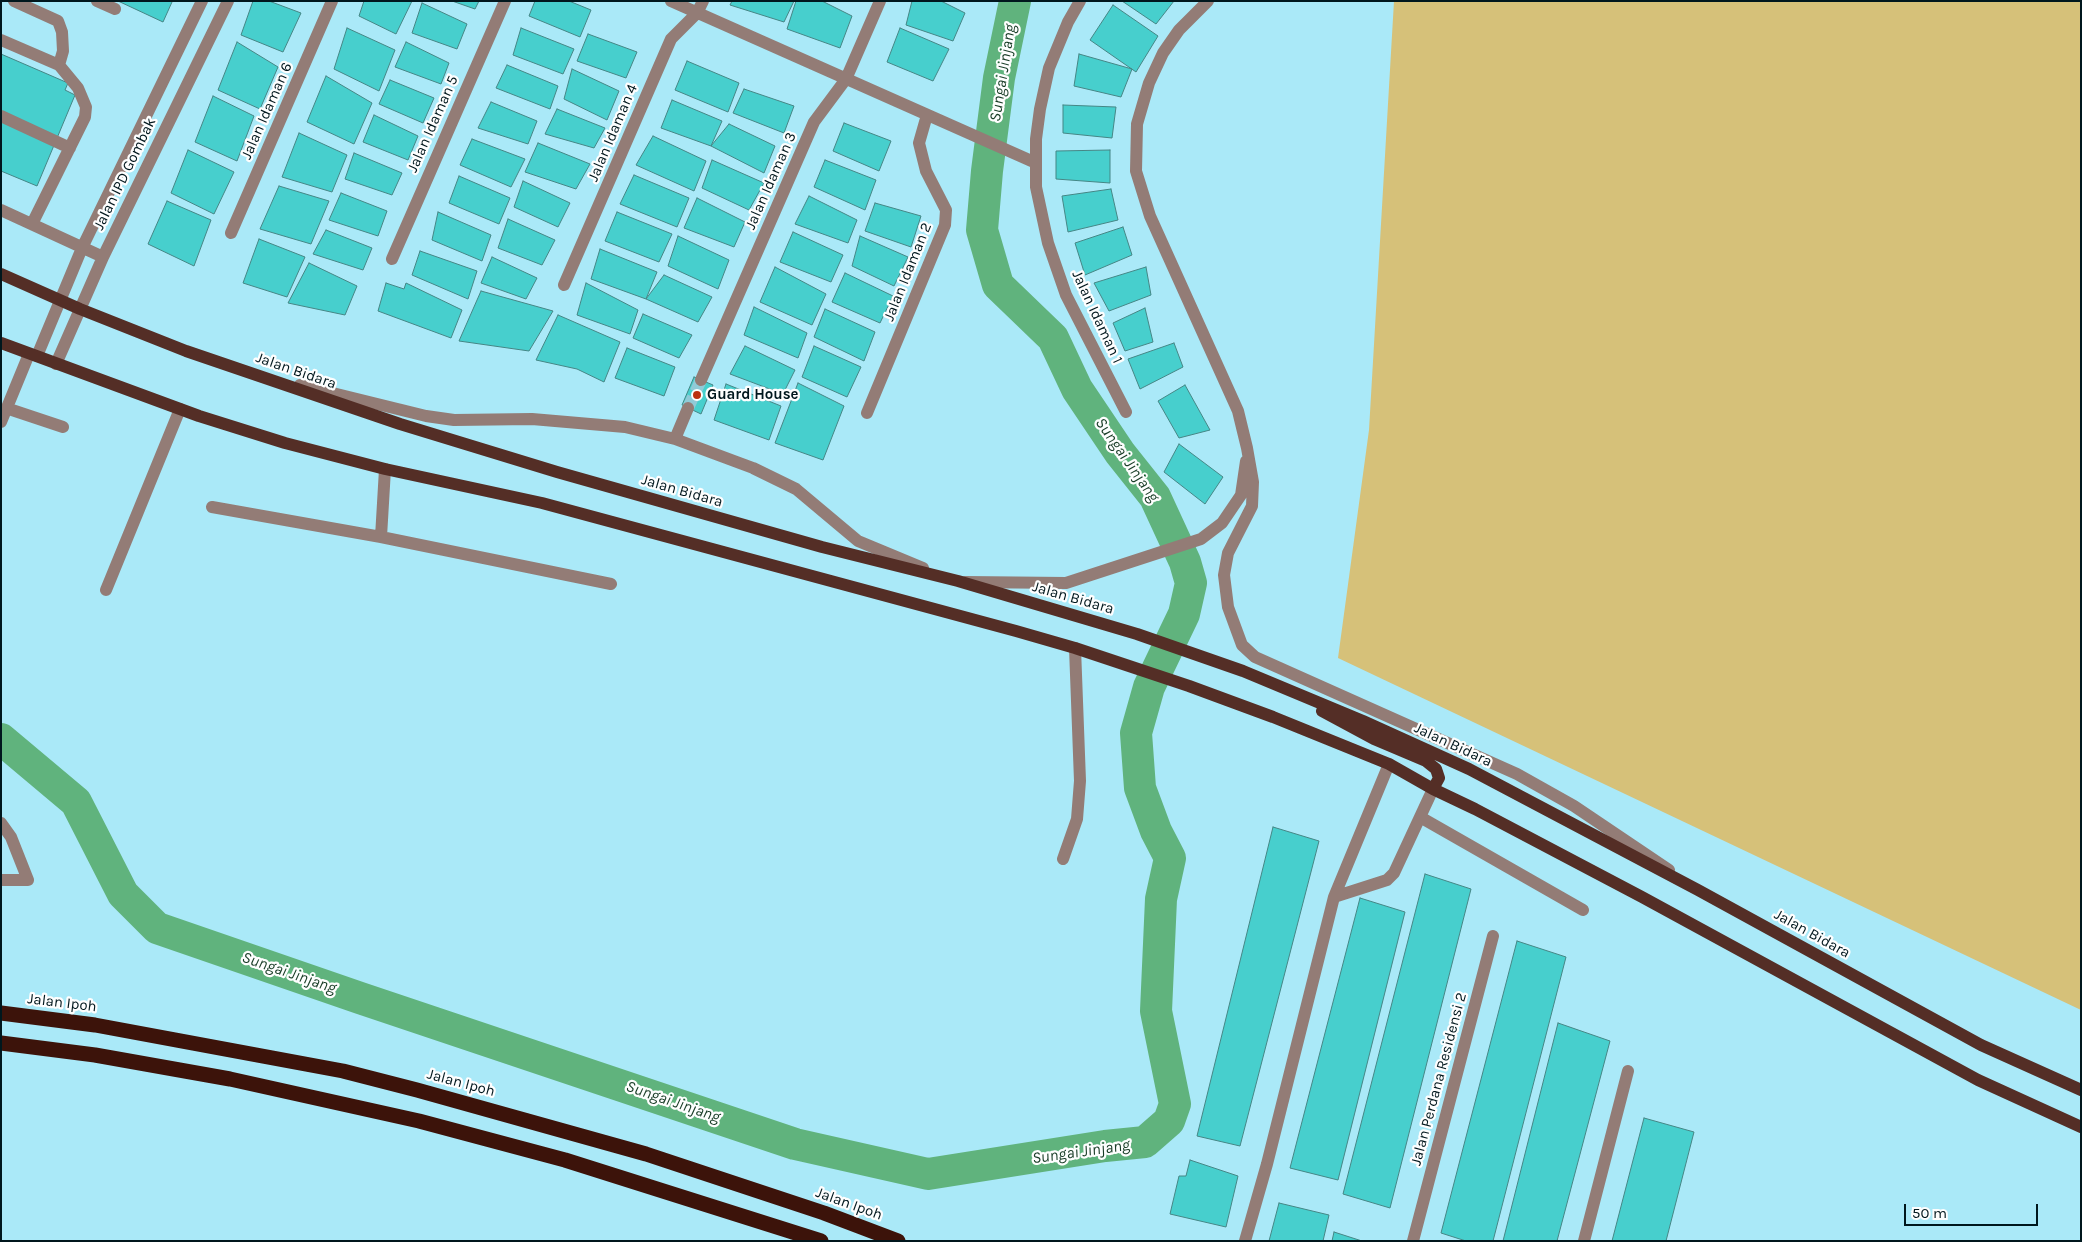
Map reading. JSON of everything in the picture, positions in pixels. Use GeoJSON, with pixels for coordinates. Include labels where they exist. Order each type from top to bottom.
{"type":"FeatureCollection","features":[{"type":"Feature","properties":{"kind":"highway","name":"Jalan Ipoh"},"geometry":{"type":"LineString","coordinates":[[1,1013],[95,1025],[343,1071],[498,1111],[646,1154],[815,1210],[898,1241]]}},
{"type":"Feature","properties":{"kind":"highway"},"geometry":{"type":"LineString","coordinates":[[1,1043],[95,1055],[230,1080],[420,1120],[565,1160],[821,1241]]}},
{"type":"Feature","properties":{"kind":"main road","name":"Jalan Bidara"},"geometry":{"type":"LineString","coordinates":[[1,274],[80,309],[186,351],[400,424],[557,472],[822,547],[958,582],[1137,634],[1243,671],[1363,721],[1469,769],[1698,890],[1980,1045],[2081,1090]]}},
{"type":"Feature","properties":{"kind":"main road"},"geometry":{"type":"LineString","coordinates":[[1,343],[180,409],[285,443],[385,469],[542,502],[1075,648],[1274,717],[1389,764],[1433,789],[1475,809],[1633,893],[1978,1080],[2081,1126]]}},
{"type":"Feature","properties":{"kind":"main road"},"geometry":{"type":"LineString","coordinates":[[1243,671],[1374,739],[1426,761],[1436,768],[1439,778],[1433,789]]}},
{"type":"Feature","properties":{"kind":"street"},"geometry":{"type":"LineString","coordinates":[[14,1],[58,21],[63,42],[63,51],[59,65]]}},
{"type":"Feature","properties":{"kind":"street"},"geometry":{"type":"LineString","coordinates":[[97,1],[114,9]]}},
{"type":"Feature","properties":{"kind":"street","name":"Jalan IPD Gombak"},"geometry":{"type":"LineString","coordinates":[[1,422],[82,248],[202,1]]}},
{"type":"Feature","properties":{"kind":"street","name":"Jalan IPD Gombak"},"geometry":{"type":"LineString","coordinates":[[56,364],[103,257],[228,1]]}},
{"type":"Feature","properties":{"kind":"street","name":"Jalan Idaman 6"},"geometry":{"type":"LineString","coordinates":[[231,233],[332,1]]}},
{"type":"Feature","properties":{"kind":"street","name":"Jalan Idaman 5"},"geometry":{"type":"LineString","coordinates":[[392,259],[505,1]]}},
{"type":"Feature","properties":{"kind":"street"},"geometry":{"type":"LineString","coordinates":[[671,1],[1036,163]]}},
{"type":"Feature","properties":{"kind":"street","name":"Jalan Idaman 4"},"geometry":{"type":"LineString","coordinates":[[564,285],[671,39],[697,14],[703,1]]}},
{"type":"Feature","properties":{"kind":"street","name":"Jalan Idaman 3"},"geometry":{"type":"LineString","coordinates":[[701,380],[814,122],[846,79],[880,1]]}},
{"type":"Feature","properties":{"kind":"street","name":"Jalan Idaman 1"},"geometry":{"type":"LineString","coordinates":[[1080,1],[1068,22],[1049,68],[1036,139],[1036,187],[1048,242],[1066,295],[1126,412]]}},
{"type":"Feature","properties":{"kind":"street"},"geometry":{"type":"LineString","coordinates":[[1208,1],[1179,30],[1163,53],[1149,84],[1137,124],[1136,171],[1150,216],[1238,411],[1247,448],[1253,482],[1252,506],[1228,554],[1224,575],[1228,607],[1242,645],[1255,657],[1517,774],[1588,815],[1698,890]]}},
{"type":"Feature","properties":{"kind":"street"},"geometry":{"type":"LineString","coordinates":[[1,40],[59,65],[78,88],[86,107],[85,118],[32,224]]}},
{"type":"Feature","properties":{"kind":"street","name":"Jalan Idaman 2"},"geometry":{"type":"LineString","coordinates":[[867,413],[945,225],[946,210],[926,171],[919,143],[927,115]]}},
{"type":"Feature","properties":{"kind":"street"},"geometry":{"type":"LineString","coordinates":[[1,116],[70,148]]}},
{"type":"Feature","properties":{"kind":"street"},"geometry":{"type":"LineString","coordinates":[[1,210],[103,257]]}},
{"type":"Feature","properties":{"kind":"street"},"geometry":{"type":"LineString","coordinates":[[248,372],[426,416],[454,420],[532,418],[625,428],[675,439],[753,468],[796,489],[858,541],[958,582],[1066,583],[1201,539],[1222,523],[1241,495],[1247,448]]}},
{"type":"Feature","properties":{"kind":"street"},"geometry":{"type":"LineString","coordinates":[[6,408],[63,427]]}},
{"type":"Feature","properties":{"kind":"street"},"geometry":{"type":"LineString","coordinates":[[675,439],[688,408]]}},
{"type":"Feature","properties":{"kind":"street"},"geometry":{"type":"LineString","coordinates":[[106,590],[180,409]]}},
{"type":"Feature","properties":{"kind":"street"},"geometry":{"type":"LineString","coordinates":[[381,537],[385,469]]}},
{"type":"Feature","properties":{"kind":"street"},"geometry":{"type":"LineString","coordinates":[[212,507],[381,537],[611,584]]}},
{"type":"Feature","properties":{"kind":"street"},"geometry":{"type":"LineString","coordinates":[[1063,859],[1077,818],[1080,781],[1075,648]]}},
{"type":"Feature","properties":{"kind":"street"},"geometry":{"type":"LineString","coordinates":[[1246,1241],[1334,897],[1389,764]]}},
{"type":"Feature","properties":{"kind":"street"},"geometry":{"type":"LineString","coordinates":[[1334,897],[1387,880],[1394,873],[1433,789]]}},
{"type":"Feature","properties":{"kind":"street"},"geometry":{"type":"LineString","coordinates":[[1420,817],[1583,910]]}},
{"type":"Feature","properties":{"kind":"street"},"geometry":{"type":"LineString","coordinates":[[1,823],[10,837],[28,880],[1,880]]}},
{"type":"Feature","properties":{"kind":"street","name":"Jalan Perdana Residensi 2"},"geometry":{"type":"LineString","coordinates":[[1415,1235],[1493,936]]}},
{"type":"Feature","properties":{"kind":"street"},"geometry":{"type":"LineString","coordinates":[[1584,1241],[1628,1071]]}},
{"type":"Feature","properties":{"kind":"shaded area"},"geometry":{"type":"Polygon","coordinates":[[[1394,1],[2081,1],[2081,1010],[1338,658],[1369,430],[1394,1]]]}},
{"type":"Feature","properties":{"kind":"building"},"geometry":{"type":"Polygon","coordinates":[[[118,1],[171,1],[172,2],[163,22],[118,1]]]}},
{"type":"Feature","properties":{"kind":"building"},"geometry":{"type":"Polygon","coordinates":[[[253,1],[269,1],[301,13],[283,52],[241,35],[253,1]]]}},
{"type":"Feature","properties":{"kind":"building"},"geometry":{"type":"Polygon","coordinates":[[[364,1],[412,1],[396,34],[359,16],[364,1]]]}},
{"type":"Feature","properties":{"kind":"building"},"geometry":{"type":"Polygon","coordinates":[[[452,1],[479,1],[475,9],[452,1]]]}},
{"type":"Feature","properties":{"kind":"building"},"geometry":{"type":"Polygon","coordinates":[[[535,1],[569,1],[591,10],[580,37],[529,16],[535,1]]]}},
{"type":"Feature","properties":{"kind":"building"},"geometry":{"type":"Polygon","coordinates":[[[732,1],[794,1],[784,22],[730,5],[732,1]]]}},
{"type":"Feature","properties":{"kind":"building"},"geometry":{"type":"Polygon","coordinates":[[[796,1],[822,1],[852,16],[840,48],[787,29],[796,1]]]}},
{"type":"Feature","properties":{"kind":"building"},"geometry":{"type":"Polygon","coordinates":[[[912,1],[941,1],[965,13],[953,41],[906,25],[912,1]]]}},
{"type":"Feature","properties":{"kind":"building"},"geometry":{"type":"Polygon","coordinates":[[[1122,1],[1174,1],[1156,24],[1122,1]]]}},
{"type":"Feature","properties":{"kind":"building"},"geometry":{"type":"Polygon","coordinates":[[[422,3],[467,24],[457,49],[412,33],[422,3]]]}},
{"type":"Feature","properties":{"kind":"building"},"geometry":{"type":"Polygon","coordinates":[[[1113,5],[1158,36],[1136,72],[1090,40],[1113,5]]]}},
{"type":"Feature","properties":{"kind":"building"},"geometry":{"type":"Polygon","coordinates":[[[347,28],[395,50],[379,91],[334,69],[347,28]]]}},
{"type":"Feature","properties":{"kind":"building"},"geometry":{"type":"Polygon","coordinates":[[[521,28],[574,49],[563,74],[513,55],[521,28]]]}},
{"type":"Feature","properties":{"kind":"building"},"geometry":{"type":"Polygon","coordinates":[[[900,28],[949,49],[933,81],[887,62],[900,28]]]}},
{"type":"Feature","properties":{"kind":"building"},"geometry":{"type":"Polygon","coordinates":[[[588,34],[637,52],[626,78],[577,61],[588,34]]]}},
{"type":"Feature","properties":{"kind":"building"},"geometry":{"type":"Polygon","coordinates":[[[237,42],[278,67],[260,109],[218,90],[237,42]]]}},
{"type":"Feature","properties":{"kind":"building"},"geometry":{"type":"Polygon","coordinates":[[[406,42],[449,63],[441,84],[395,67],[406,42]]]}},
{"type":"Feature","properties":{"kind":"building"},"geometry":{"type":"Polygon","coordinates":[[[1,54],[68,83],[65,90],[75,95],[37,186],[1,171],[1,54]]]}},
{"type":"Feature","properties":{"kind":"building"},"geometry":{"type":"Polygon","coordinates":[[[1079,54],[1132,69],[1121,97],[1074,86],[1079,54]]]}},
{"type":"Feature","properties":{"kind":"building"},"geometry":{"type":"Polygon","coordinates":[[[687,61],[739,83],[728,112],[675,90],[687,61]]]}},
{"type":"Feature","properties":{"kind":"building"},"geometry":{"type":"Polygon","coordinates":[[[507,65],[558,86],[550,109],[496,88],[507,65]]]}},
{"type":"Feature","properties":{"kind":"building"},"geometry":{"type":"Polygon","coordinates":[[[572,69],[619,91],[607,120],[564,99],[572,69]]]}},
{"type":"Feature","properties":{"kind":"building"},"geometry":{"type":"Polygon","coordinates":[[[326,76],[372,103],[354,144],[307,122],[326,76]]]}},
{"type":"Feature","properties":{"kind":"building"},"geometry":{"type":"Polygon","coordinates":[[[390,80],[434,98],[423,123],[379,104],[390,80]]]}},
{"type":"Feature","properties":{"kind":"building"},"geometry":{"type":"Polygon","coordinates":[[[744,89],[794,106],[784,133],[733,113],[744,89]]]}},
{"type":"Feature","properties":{"kind":"building"},"geometry":{"type":"Polygon","coordinates":[[[213,96],[254,116],[237,161],[195,142],[213,96]]]}},
{"type":"Feature","properties":{"kind":"building"},"geometry":{"type":"Polygon","coordinates":[[[672,100],[722,121],[711,146],[661,128],[672,100]]]}},
{"type":"Feature","properties":{"kind":"building"},"geometry":{"type":"Polygon","coordinates":[[[491,102],[537,121],[528,144],[478,128],[491,102]]]}},
{"type":"Feature","properties":{"kind":"building"},"geometry":{"type":"Polygon","coordinates":[[[1063,105],[1116,107],[1112,138],[1063,133],[1063,105]]]}},
{"type":"Feature","properties":{"kind":"building"},"geometry":{"type":"Polygon","coordinates":[[[557,109],[605,128],[594,148],[545,134],[557,109]]]}},
{"type":"Feature","properties":{"kind":"building"},"geometry":{"type":"Polygon","coordinates":[[[374,115],[418,136],[408,160],[363,142],[374,115]]]}},
{"type":"Feature","properties":{"kind":"building"},"geometry":{"type":"Polygon","coordinates":[[[844,123],[891,141],[879,171],[833,151],[844,123]]]}},
{"type":"Feature","properties":{"kind":"building"},"geometry":{"type":"Polygon","coordinates":[[[729,124],[775,146],[764,173],[711,146],[729,124]]]}},
{"type":"Feature","properties":{"kind":"building"},"geometry":{"type":"Polygon","coordinates":[[[299,133],[347,155],[332,192],[282,177],[299,133]]]}},
{"type":"Feature","properties":{"kind":"building"},"geometry":{"type":"Polygon","coordinates":[[[653,136],[706,161],[694,191],[636,165],[653,136]]]}},
{"type":"Feature","properties":{"kind":"building"},"geometry":{"type":"Polygon","coordinates":[[[472,139],[525,159],[511,187],[460,165],[472,139]]]}},
{"type":"Feature","properties":{"kind":"building"},"geometry":{"type":"Polygon","coordinates":[[[538,143],[590,164],[576,189],[525,172],[538,143]]]}},
{"type":"Feature","properties":{"kind":"building"},"geometry":{"type":"Polygon","coordinates":[[[188,150],[234,172],[214,214],[171,193],[188,150]]]}},
{"type":"Feature","properties":{"kind":"building"},"geometry":{"type":"Polygon","coordinates":[[[1110,150],[1110,183],[1056,179],[1056,151],[1110,150]]]}},
{"type":"Feature","properties":{"kind":"building"},"geometry":{"type":"Polygon","coordinates":[[[354,153],[402,173],[392,195],[345,179],[354,153]]]}},
{"type":"Feature","properties":{"kind":"building"},"geometry":{"type":"Polygon","coordinates":[[[712,160],[764,183],[749,210],[702,188],[712,160]]]}},
{"type":"Feature","properties":{"kind":"building"},"geometry":{"type":"Polygon","coordinates":[[[825,160],[876,180],[865,210],[814,187],[825,160]]]}},
{"type":"Feature","properties":{"kind":"building"},"geometry":{"type":"Polygon","coordinates":[[[634,175],[689,198],[677,227],[620,204],[634,175]]]}},
{"type":"Feature","properties":{"kind":"building"},"geometry":{"type":"Polygon","coordinates":[[[459,176],[510,198],[499,224],[449,203],[459,176]]]}},
{"type":"Feature","properties":{"kind":"building"},"geometry":{"type":"Polygon","coordinates":[[[523,181],[570,203],[558,227],[514,207],[523,181]]]}},
{"type":"Feature","properties":{"kind":"building"},"geometry":{"type":"Polygon","coordinates":[[[279,186],[329,201],[311,244],[260,229],[279,186]]]}},
{"type":"Feature","properties":{"kind":"building"},"geometry":{"type":"Polygon","coordinates":[[[1111,189],[1118,220],[1068,232],[1062,196],[1111,189]]]}},
{"type":"Feature","properties":{"kind":"building"},"geometry":{"type":"Polygon","coordinates":[[[341,193],[387,211],[378,236],[329,220],[341,193]]]}},
{"type":"Feature","properties":{"kind":"building"},"geometry":{"type":"Polygon","coordinates":[[[809,196],[857,220],[848,243],[795,224],[809,196]]]}},
{"type":"Feature","properties":{"kind":"building"},"geometry":{"type":"Polygon","coordinates":[[[697,198],[745,222],[734,247],[684,228],[697,198]]]}},
{"type":"Feature","properties":{"kind":"building"},"geometry":{"type":"Polygon","coordinates":[[[167,201],[211,220],[194,266],[148,244],[167,201]]]}},
{"type":"Feature","properties":{"kind":"building"},"geometry":{"type":"Polygon","coordinates":[[[875,203],[921,216],[911,247],[865,231],[875,203]]]}},
{"type":"Feature","properties":{"kind":"building"},"geometry":{"type":"Polygon","coordinates":[[[438,212],[491,235],[482,261],[432,240],[438,212]]]}},
{"type":"Feature","properties":{"kind":"building"},"geometry":{"type":"Polygon","coordinates":[[[617,212],[672,234],[659,262],[605,241],[617,212]]]}},
{"type":"Feature","properties":{"kind":"building"},"geometry":{"type":"Polygon","coordinates":[[[508,219],[555,240],[542,265],[498,248],[508,219]]]}},
{"type":"Feature","properties":{"kind":"building"},"geometry":{"type":"Polygon","coordinates":[[[1123,227],[1132,255],[1085,275],[1075,243],[1123,227]]]}},
{"type":"Feature","properties":{"kind":"building"},"geometry":{"type":"Polygon","coordinates":[[[326,230],[372,248],[363,270],[313,254],[326,230]]]}},
{"type":"Feature","properties":{"kind":"building"},"geometry":{"type":"Polygon","coordinates":[[[793,232],[843,255],[831,282],[780,262],[793,232]]]}},
{"type":"Feature","properties":{"kind":"building"},"geometry":{"type":"Polygon","coordinates":[[[678,236],[729,260],[718,289],[668,266],[678,236]]]}},
{"type":"Feature","properties":{"kind":"building"},"geometry":{"type":"Polygon","coordinates":[[[860,236],[908,257],[894,286],[852,266],[860,236]]]}},
{"type":"Feature","properties":{"kind":"building"},"geometry":{"type":"Polygon","coordinates":[[[259,239],[305,257],[287,297],[243,283],[259,239]]]}},
{"type":"Feature","properties":{"kind":"building"},"geometry":{"type":"Polygon","coordinates":[[[600,249],[657,272],[646,299],[591,279],[600,249]]]}},
{"type":"Feature","properties":{"kind":"building"},"geometry":{"type":"Polygon","coordinates":[[[420,251],[477,271],[468,299],[412,275],[420,251]]]}},
{"type":"Feature","properties":{"kind":"building"},"geometry":{"type":"Polygon","coordinates":[[[492,257],[537,278],[526,299],[481,283],[492,257]]]}},
{"type":"Feature","properties":{"kind":"building"},"geometry":{"type":"Polygon","coordinates":[[[309,263],[357,286],[345,315],[288,303],[309,263]]]}},
{"type":"Feature","properties":{"kind":"building"},"geometry":{"type":"Polygon","coordinates":[[[775,267],[826,294],[812,325],[760,302],[775,267]]]}},
{"type":"Feature","properties":{"kind":"building"},"geometry":{"type":"Polygon","coordinates":[[[1146,267],[1151,295],[1109,311],[1094,283],[1146,267]]]}},
{"type":"Feature","properties":{"kind":"building"},"geometry":{"type":"Polygon","coordinates":[[[845,273],[893,296],[880,323],[832,302],[845,273]]]}},
{"type":"Feature","properties":{"kind":"building"},"geometry":{"type":"Polygon","coordinates":[[[664,275],[712,297],[698,322],[646,299],[664,275]]]}},
{"type":"Feature","properties":{"kind":"building"},"geometry":{"type":"Polygon","coordinates":[[[386,283],[404,289],[406,283],[462,310],[451,338],[378,311],[386,283]]]}},
{"type":"Feature","properties":{"kind":"building"},"geometry":{"type":"Polygon","coordinates":[[[586,283],[638,310],[630,334],[577,315],[586,283]]]}},
{"type":"Feature","properties":{"kind":"building"},"geometry":{"type":"Polygon","coordinates":[[[481,291],[553,311],[529,351],[459,341],[481,291]]]}},
{"type":"Feature","properties":{"kind":"building"},"geometry":{"type":"Polygon","coordinates":[[[754,307],[807,333],[798,358],[744,335],[754,307]]]}},
{"type":"Feature","properties":{"kind":"building"},"geometry":{"type":"Polygon","coordinates":[[[1145,308],[1153,342],[1125,351],[1113,323],[1145,308]]]}},
{"type":"Feature","properties":{"kind":"building"},"geometry":{"type":"Polygon","coordinates":[[[825,309],[875,332],[864,361],[814,337],[825,309]]]}},
{"type":"Feature","properties":{"kind":"building"},"geometry":{"type":"Polygon","coordinates":[[[643,314],[692,335],[679,358],[633,338],[643,314]]]}},
{"type":"Feature","properties":{"kind":"building"},"geometry":{"type":"Polygon","coordinates":[[[558,315],[620,342],[604,382],[577,369],[536,360],[558,315]]]}},
{"type":"Feature","properties":{"kind":"building"},"geometry":{"type":"Polygon","coordinates":[[[1174,343],[1183,367],[1140,389],[1128,359],[1174,343]]]}},
{"type":"Feature","properties":{"kind":"building"},"geometry":{"type":"Polygon","coordinates":[[[745,346],[795,370],[783,394],[730,374],[745,346]]]}},
{"type":"Feature","properties":{"kind":"building"},"geometry":{"type":"Polygon","coordinates":[[[814,346],[861,367],[847,397],[802,377],[814,346]]]}},
{"type":"Feature","properties":{"kind":"building"},"geometry":{"type":"Polygon","coordinates":[[[627,348],[675,367],[664,396],[615,378],[627,348]]]}},
{"type":"Feature","properties":{"kind":"building","name":"Guard House"},"geometry":{"type":"Polygon","coordinates":[[[694,377],[713,385],[701,414],[682,405],[694,377]]]}},
{"type":"Feature","properties":{"kind":"building"},"geometry":{"type":"Polygon","coordinates":[[[798,383],[844,406],[823,460],[775,443],[798,383]]]}},
{"type":"Feature","properties":{"kind":"building"},"geometry":{"type":"Polygon","coordinates":[[[726,384],[781,406],[769,440],[714,420],[726,384]]]}},
{"type":"Feature","properties":{"kind":"building"},"geometry":{"type":"Polygon","coordinates":[[[1185,385],[1210,430],[1179,438],[1158,401],[1185,385]]]}},
{"type":"Feature","properties":{"kind":"building"},"geometry":{"type":"Polygon","coordinates":[[[1179,444],[1223,477],[1205,504],[1164,472],[1179,444]]]}},
{"type":"Feature","properties":{"kind":"building"},"geometry":{"type":"Polygon","coordinates":[[[1273,827],[1319,841],[1240,1146],[1197,1136],[1273,827]]]}},
{"type":"Feature","properties":{"kind":"building"},"geometry":{"type":"Polygon","coordinates":[[[1425,874],[1471,889],[1390,1208],[1343,1194],[1425,874]]]}},
{"type":"Feature","properties":{"kind":"building"},"geometry":{"type":"Polygon","coordinates":[[[1360,898],[1405,912],[1338,1180],[1290,1168],[1360,898]]]}},
{"type":"Feature","properties":{"kind":"building"},"geometry":{"type":"Polygon","coordinates":[[[1517,941],[1566,957],[1493,1241],[1466,1241],[1441,1233],[1517,941]]]}},
{"type":"Feature","properties":{"kind":"building"},"geometry":{"type":"Polygon","coordinates":[[[1558,1023],[1610,1041],[1557,1241],[1503,1241],[1558,1023]]]}},
{"type":"Feature","properties":{"kind":"building"},"geometry":{"type":"Polygon","coordinates":[[[1644,1118],[1694,1132],[1666,1241],[1612,1241],[1644,1118]]]}},
{"type":"Feature","properties":{"kind":"building"},"geometry":{"type":"Polygon","coordinates":[[[1190,1160],[1238,1176],[1226,1227],[1170,1214],[1179,1176],[1186,1176],[1190,1160]]]}},
{"type":"Feature","properties":{"kind":"building"},"geometry":{"type":"Polygon","coordinates":[[[1279,1203],[1329,1215],[1323,1241],[1269,1241],[1279,1203]]]}},
{"type":"Feature","properties":{"kind":"building"},"geometry":{"type":"Polygon","coordinates":[[[1334,1232],[1362,1241],[1332,1241],[1334,1232]]]}},
{"type":"Feature","properties":{"kind":"waterway","name":"Sungai Jinjang"},"geometry":{"type":"LineString","coordinates":[[1,739],[76,802],[123,894],[157,928],[795,1144],[928,1174],[1105,1146],[1145,1142],[1169,1121],[1175,1104],[1156,1011],[1161,899],[1170,858],[1156,831],[1140,788],[1136,733],[1149,687],[1184,614],[1191,583],[1185,562],[1155,497],[1120,453],[1077,389],[1053,338],[998,285],[982,230],[987,171],[999,78],[1015,1]]}},
{"type":"Feature","properties":{"kind":"tunnel"},"geometry":{"type":"LineString","coordinates":[[688,408],[701,380]]}},
{"type":"Feature","properties":{"kind":"place","name":"Guard House"},"geometry":{"type":"Point","coordinates":[697,395]}}]}
